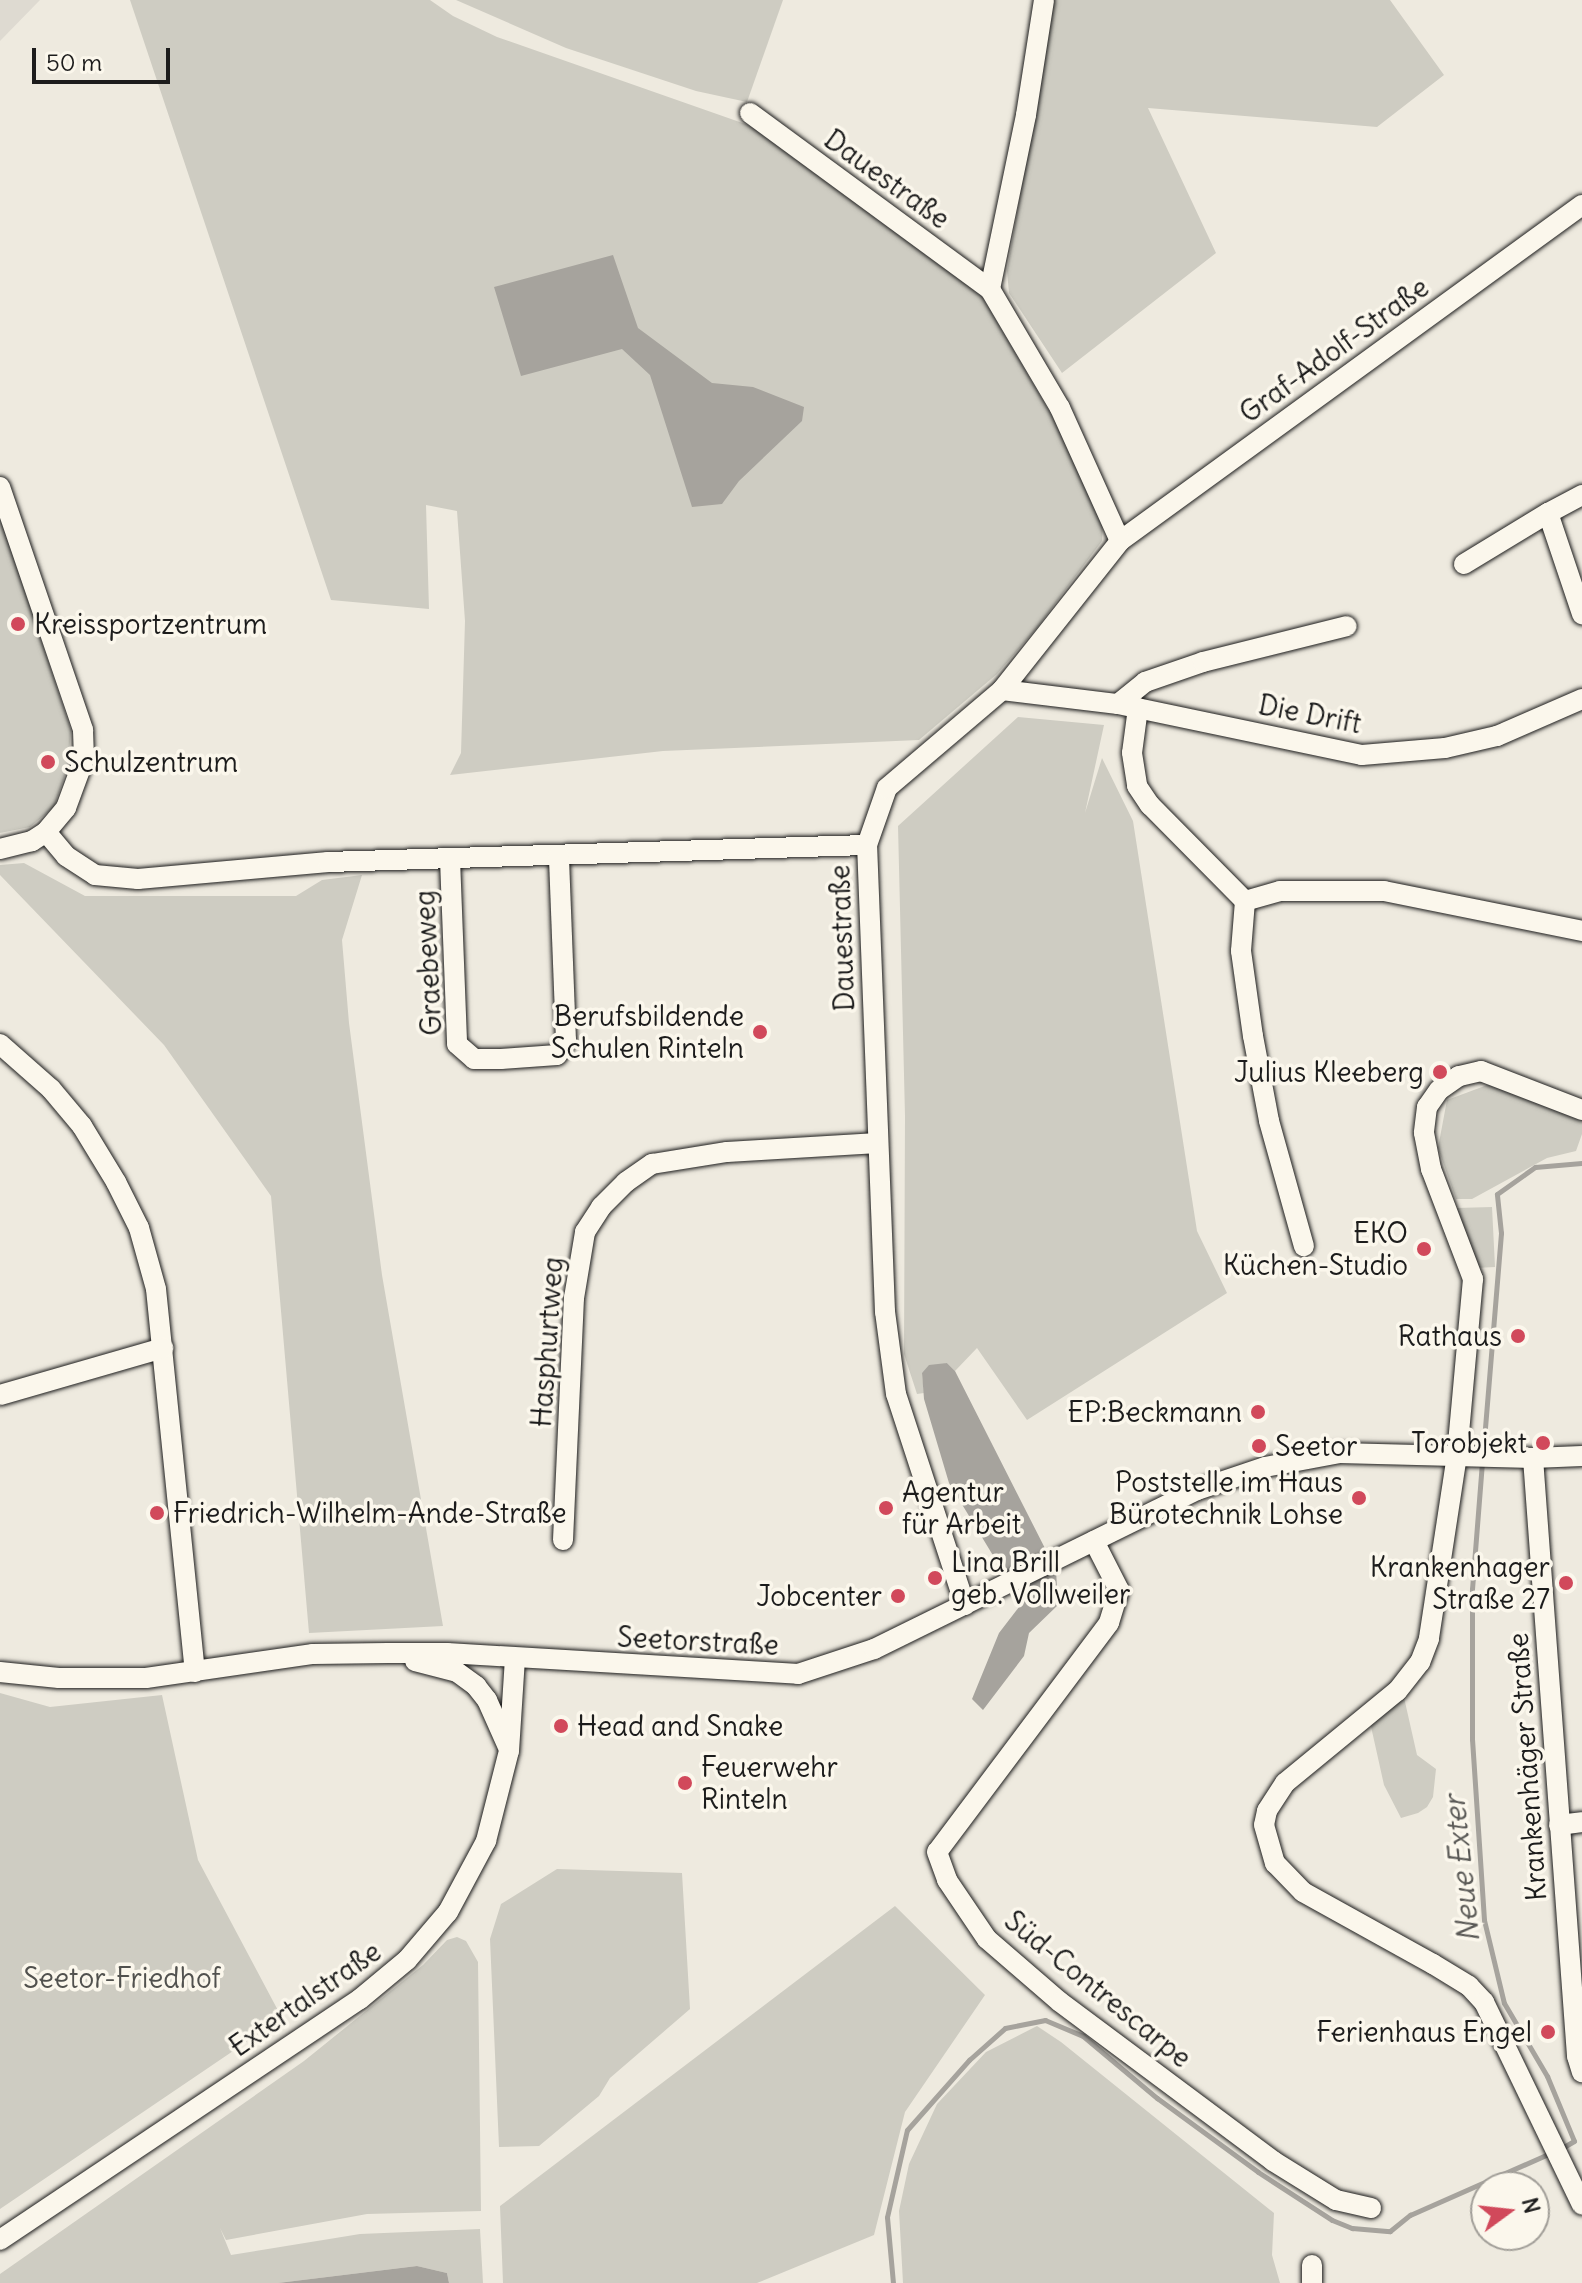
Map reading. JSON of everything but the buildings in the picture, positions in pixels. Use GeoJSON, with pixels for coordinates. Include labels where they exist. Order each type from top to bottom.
{"type":"FeatureCollection","features":[{"type":"Feature","properties":{"kind":"street"},"geometry":{"type":"LineString","coordinates":[[990,289],[1026,115],[1044,0]]}},
{"type":"Feature","properties":{"kind":"street","name":"Dauestraße"},"geometry":{"type":"LineString","coordinates":[[750,113],[990,289],[1060,408],[1120,541],[1002,690],[887,788],[867,845],[885,1312],[896,1394],[974,1601]]}},
{"type":"Feature","properties":{"kind":"street","name":"Graf-Adolf-Straße"},"geometry":{"type":"LineString","coordinates":[[1120,541],[1582,205]]}},
{"type":"Feature","properties":{"kind":"street"},"geometry":{"type":"LineString","coordinates":[[0,487],[83,730],[84,759],[79,781],[66,808],[46,832],[32,841],[0,849]]}},
{"type":"Feature","properties":{"kind":"street"},"geometry":{"type":"LineString","coordinates":[[1464,564],[1582,495]]}},
{"type":"Feature","properties":{"kind":"street"},"geometry":{"type":"LineString","coordinates":[[1548,513],[1582,614]]}},
{"type":"Feature","properties":{"kind":"street","name":"Die Drift"},"geometry":{"type":"LineString","coordinates":[[1128,706],[1145,682],[1203,662],[1347,626]]}},
{"type":"Feature","properties":{"kind":"street","name":"Die Drift"},"geometry":{"type":"LineString","coordinates":[[1002,690],[1128,706],[1362,755],[1445,748],[1497,736],[1582,699]]}},
{"type":"Feature","properties":{"kind":"street"},"geometry":{"type":"LineString","coordinates":[[1128,706],[1137,786],[1150,805],[1245,901],[1241,951],[1253,1036],[1269,1121],[1304,1246]]}},
{"type":"Feature","properties":{"kind":"street","name":"Graebeweg"},"geometry":{"type":"LineString","coordinates":[[46,832],[66,856],[95,875],[138,879],[328,862],[867,845]]}},
{"type":"Feature","properties":{"kind":"street","name":"Graebeweg"},"geometry":{"type":"LineString","coordinates":[[450,859],[457,1044],[474,1059],[501,1059],[557,1055],[566,1041],[559,855]]}},
{"type":"Feature","properties":{"kind":"street"},"geometry":{"type":"LineString","coordinates":[[1245,901],[1280,891],[1384,891],[1582,931]]}},
{"type":"Feature","properties":{"kind":"street"},"geometry":{"type":"LineString","coordinates":[[0,1044],[59,1098],[82,1126],[139,1228],[156,1289],[195,1672]]}},
{"type":"Feature","properties":{"kind":"street"},"geometry":{"type":"LineString","coordinates":[[1582,1110],[1481,1071],[1459,1076],[1439,1090],[1427,1107],[1424,1133],[1431,1169],[1473,1279],[1475,1456],[1429,1639],[1420,1662],[1397,1691],[1285,1783],[1267,1811],[1264,1825],[1275,1863],[1303,1892],[1433,1964],[1469,1986],[1484,2002],[1582,2205]]}},
{"type":"Feature","properties":{"kind":"street","name":"Hasphurtweg"},"geometry":{"type":"LineString","coordinates":[[563,1540],[574,1298],[585,1232],[601,1207],[626,1182],[652,1164],[727,1152],[878,1143]]}},
{"type":"Feature","properties":{"kind":"street"},"geometry":{"type":"LineString","coordinates":[[0,1395],[163,1348]]}},
{"type":"Feature","properties":{"kind":"street","name":"Seetorstraße"},"geometry":{"type":"LineString","coordinates":[[0,1672],[59,1678],[146,1678],[313,1654],[388,1653],[798,1674],[874,1649],[1197,1490],[1265,1467],[1339,1453],[1533,1458],[1582,1456]]}},
{"type":"Feature","properties":{"kind":"street","name":"Krankenhäger Straße"},"geometry":{"type":"LineString","coordinates":[[1533,1458],[1577,2056],[1582,2072]]}},
{"type":"Feature","properties":{"kind":"street","name":"Süd-Contrescarpe"},"geometry":{"type":"LineString","coordinates":[[1094,1541],[1119,1590],[1109,1623],[937,1852],[947,1880],[987,1939],[1060,2002],[1273,2161],[1336,2200],[1371,2208]]}},
{"type":"Feature","properties":{"kind":"street"},"geometry":{"type":"LineString","coordinates":[[388,1653],[457,1672],[476,1686],[487,1700],[509,1751]]}},
{"type":"Feature","properties":{"kind":"street","name":"Extertalstraße"},"geometry":{"type":"LineString","coordinates":[[0,2240],[360,1999],[407,1960],[448,1912],[486,1841],[509,1751],[515,1658]]}},
{"type":"Feature","properties":{"kind":"street"},"geometry":{"type":"LineString","coordinates":[[1559,1825],[1582,1822]]}},
{"type":"Feature","properties":{"kind":"shaded area"},"geometry":{"type":"Polygon","coordinates":[[[0,0],[40,0],[0,41],[0,0]]]}},
{"type":"Feature","properties":{"kind":"shaded area"},"geometry":{"type":"Polygon","coordinates":[[[613,255],[638,328],[712,383],[753,387],[804,407],[802,421],[739,481],[722,504],[692,507],[650,375],[622,349],[521,376],[494,287],[613,255]]]}},
{"type":"Feature","properties":{"kind":"shaded area"},"geometry":{"type":"Polygon","coordinates":[[[947,1363],[955,1371],[1056,1570],[1058,1605],[1029,1633],[1024,1656],[983,1710],[972,1699],[999,1633],[1019,1607],[997,1562],[949,1483],[924,1399],[922,1373],[929,1365],[947,1363]]]}},
{"type":"Feature","properties":{"kind":"shaded area"},"geometry":{"type":"Polygon","coordinates":[[[417,2266],[447,2273],[449,2283],[278,2283],[417,2266]]]}},
{"type":"Feature","properties":{"kind":"green space"},"geometry":{"type":"Polygon","coordinates":[[[130,0],[430,0],[453,16],[497,37],[751,126],[980,293],[1065,438],[1103,521],[1102,541],[1036,629],[997,674],[919,740],[663,751],[450,775],[461,753],[465,621],[457,511],[426,505],[429,609],[331,600],[130,0]]]}},
{"type":"Feature","properties":{"kind":"green space"},"geometry":{"type":"Polygon","coordinates":[[[456,0],[783,0],[747,102],[696,91],[566,48],[456,0]]]}},
{"type":"Feature","properties":{"kind":"green space"},"geometry":{"type":"Polygon","coordinates":[[[1054,0],[1390,0],[1444,75],[1377,127],[1148,108],[1216,253],[1062,373],[1009,293],[1007,271],[1054,0]]]}},
{"type":"Feature","properties":{"kind":"green space","name":"Kreissportzentrum"},"geometry":{"type":"Polygon","coordinates":[[[0,517],[71,730],[68,766],[54,807],[30,827],[0,833],[0,517]]]}},
{"type":"Feature","properties":{"kind":"green space"},"geometry":{"type":"Polygon","coordinates":[[[1018,717],[1104,725],[1085,813],[1102,758],[1133,821],[1197,1231],[1227,1293],[1027,1420],[977,1348],[955,1371],[947,1363],[922,1373],[924,1393],[917,1394],[904,1354],[905,1116],[898,826],[1018,717]]]}},
{"type":"Feature","properties":{"kind":"green space"},"geometry":{"type":"Polygon","coordinates":[[[24,863],[85,896],[296,896],[322,880],[362,875],[342,940],[349,1023],[382,1275],[443,1626],[309,1633],[271,1196],[164,1045],[0,875],[0,865],[24,863]]]}},
{"type":"Feature","properties":{"kind":"green space"},"geometry":{"type":"Polygon","coordinates":[[[1490,1084],[1582,1120],[1582,1134],[1576,1151],[1547,1158],[1472,1199],[1456,1199],[1438,1148],[1447,1100],[1490,1084]]]}},
{"type":"Feature","properties":{"kind":"green space"},"geometry":{"type":"Polygon","coordinates":[[[1492,1207],[1495,1267],[1476,1268],[1456,1208],[1492,1207]]]}},
{"type":"Feature","properties":{"kind":"green space","name":"Seetor-Friedhof"},"geometry":{"type":"Polygon","coordinates":[[[0,1693],[50,1707],[162,1695],[198,1860],[282,2018],[0,2209],[0,1693]]]}},
{"type":"Feature","properties":{"kind":"green space"},"geometry":{"type":"Polygon","coordinates":[[[1403,1693],[1417,1755],[1436,1769],[1433,1797],[1427,1807],[1401,1818],[1384,1785],[1370,1722],[1403,1693]]]}},
{"type":"Feature","properties":{"kind":"green space"},"geometry":{"type":"Polygon","coordinates":[[[557,1869],[682,1873],[690,2009],[610,2078],[599,2096],[539,2146],[499,2147],[490,1939],[501,1904],[557,1869]]]}},
{"type":"Feature","properties":{"kind":"green space"},"geometry":{"type":"Polygon","coordinates":[[[895,1906],[985,1995],[905,2112],[874,2235],[757,2283],[503,2283],[500,2206],[895,1906]]]}},
{"type":"Feature","properties":{"kind":"green space"},"geometry":{"type":"Polygon","coordinates":[[[457,1937],[466,1941],[478,1962],[481,2211],[367,2214],[226,2240],[220,2228],[231,2255],[360,2234],[480,2229],[483,2283],[449,2283],[447,2273],[417,2266],[278,2283],[0,2283],[0,2274],[304,2061],[423,1965],[447,1940],[457,1937]]]}},
{"type":"Feature","properties":{"kind":"green space"},"geometry":{"type":"Polygon","coordinates":[[[1037,2026],[1274,2213],[1272,2255],[1280,2283],[903,2283],[899,2211],[909,2164],[937,2104],[986,2052],[1037,2026]]]}},
{"type":"Feature","properties":{"kind":"waterway","name":"Neue Exter"},"geometry":{"type":"LineString","coordinates":[[1483,1452],[1501,1233],[1497,1194],[1535,1167],[1582,1163]]}},
{"type":"Feature","properties":{"kind":"waterway","name":"Neue Exter"},"geometry":{"type":"LineString","coordinates":[[1482,1462],[1472,1589],[1472,1739],[1484,1920],[1504,2003],[1547,2076],[1574,2141],[1562,2148]]}},
{"type":"Feature","properties":{"kind":"waterway","name":"Neue Exter"},"geometry":{"type":"LineString","coordinates":[[893,2283],[887,2217],[907,2130],[969,2060],[1005,2028],[1045,2020],[1083,2036],[1157,2098],[1258,2172],[1332,2220],[1352,2228],[1390,2231],[1410,2215],[1553,2152]]}},
{"type":"Feature","properties":{"kind":"place","name":"Kreissportzentrum"},"geometry":{"type":"Point","coordinates":[18,624]}},
{"type":"Feature","properties":{"kind":"place","name":"Schulzentrum"},"geometry":{"type":"Point","coordinates":[48,762]}},
{"type":"Feature","properties":{"kind":"place","name":"Berufsbildende Schulen Rinteln"},"geometry":{"type":"Point","coordinates":[760,1032]}},
{"type":"Feature","properties":{"kind":"place","name":"Julius Kleeberg"},"geometry":{"type":"Point","coordinates":[1440,1072]}},
{"type":"Feature","properties":{"kind":"place","name":"EKO Küchen-Studio"},"geometry":{"type":"Point","coordinates":[1424,1249]}},
{"type":"Feature","properties":{"kind":"place","name":"Rathaus"},"geometry":{"type":"Point","coordinates":[1518,1336]}},
{"type":"Feature","properties":{"kind":"place","name":"EP:Beckmann"},"geometry":{"type":"Point","coordinates":[1258,1412]}},
{"type":"Feature","properties":{"kind":"place","name":"Torobjekt"},"geometry":{"type":"Point","coordinates":[1543,1443]}},
{"type":"Feature","properties":{"kind":"place","name":"Seetor"},"geometry":{"type":"Point","coordinates":[1259,1446]}},
{"type":"Feature","properties":{"kind":"place","name":"Poststelle im Haus Bürotechnik Lohse"},"geometry":{"type":"Point","coordinates":[1359,1498]}},
{"type":"Feature","properties":{"kind":"place","name":"Agentur für Arbeit"},"geometry":{"type":"Point","coordinates":[886,1508]}},
{"type":"Feature","properties":{"kind":"place","name":"Friedrich-Wilhelm-Ande-Straße"},"geometry":{"type":"Point","coordinates":[157,1513]}},
{"type":"Feature","properties":{"kind":"place","name":"Lina Brill geb. Vollweiler"},"geometry":{"type":"Point","coordinates":[935,1578]}},
{"type":"Feature","properties":{"kind":"place","name":"Krankenhager Straße 27"},"geometry":{"type":"Point","coordinates":[1566,1583]}},
{"type":"Feature","properties":{"kind":"place","name":"Jobcenter"},"geometry":{"type":"Point","coordinates":[898,1596]}},
{"type":"Feature","properties":{"kind":"place","name":"Head and Snake"},"geometry":{"type":"Point","coordinates":[561,1726]}},
{"type":"Feature","properties":{"kind":"place","name":"Feuerwehr Rinteln"},"geometry":{"type":"Point","coordinates":[685,1783]}},
{"type":"Feature","properties":{"kind":"place","name":"Ferienhaus Engel"},"geometry":{"type":"Point","coordinates":[1548,2032]}}]}
